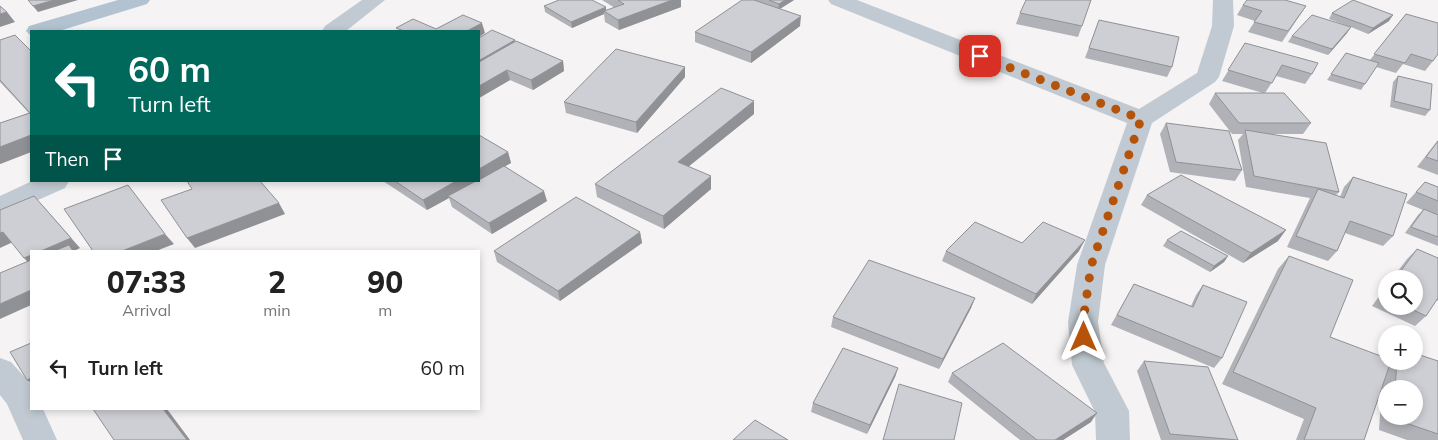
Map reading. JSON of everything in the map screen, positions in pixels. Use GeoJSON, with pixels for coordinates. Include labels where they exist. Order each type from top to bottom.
{"type":"FeatureCollection","features":[{"type":"Feature","properties":{"kind":"main road"},"geometry":{"type":"LineString","coordinates":[[40,30],[140,0]]}},
{"type":"Feature","properties":{"kind":"street"},"geometry":{"type":"LineString","coordinates":[[334,30],[376,0]]}},
{"type":"Feature","properties":{"kind":"street"},"geometry":{"type":"LineString","coordinates":[[838,0],[1141,119]]}},
{"type":"Feature","properties":{"kind":"street"},"geometry":{"type":"LineString","coordinates":[[1113,440],[1112,411],[1088,365],[1083,322],[1091,266],[1141,119],[1207,77],[1223,26],[1223,0]]}},
{"type":"Feature","properties":{"kind":"street"},"geometry":{"type":"LineString","coordinates":[[0,207],[54,182]]}},
{"type":"Feature","properties":{"kind":"street"},"geometry":{"type":"LineString","coordinates":[[0,372],[19,394],[40,440]]}},
{"type":"Feature","properties":{"kind":"building"},"geometry":{"type":"Polygon","coordinates":[[[28,0],[54,0],[33,6],[28,0]]]}},
{"type":"Feature","properties":{"kind":"building"},"geometry":{"type":"Polygon","coordinates":[[[559,0],[592,0],[606,7],[571,22],[544,6],[559,0]]]}},
{"type":"Feature","properties":{"kind":"building"},"geometry":{"type":"Polygon","coordinates":[[[618,0],[672,0],[618,20],[604,11],[624,4],[618,0]]]}},
{"type":"Feature","properties":{"kind":"building"},"geometry":{"type":"Polygon","coordinates":[[[742,0],[754,0],[801,16],[751,52],[695,32],[742,0]]]}},
{"type":"Feature","properties":{"kind":"building"},"geometry":{"type":"Polygon","coordinates":[[[769,0],[785,0],[779,4],[769,0]]]}},
{"type":"Feature","properties":{"kind":"building"},"geometry":{"type":"Polygon","coordinates":[[[1026,0],[1091,0],[1082,26],[1020,13],[1026,0]]]}},
{"type":"Feature","properties":{"kind":"building"},"geometry":{"type":"Polygon","coordinates":[[[1247,0],[1285,0],[1306,6],[1288,31],[1254,22],[1262,11],[1243,5],[1247,0]]]}},
{"type":"Feature","properties":{"kind":"building"},"geometry":{"type":"Polygon","coordinates":[[[1353,0],[1393,15],[1373,28],[1332,13],[1353,0]]]}},
{"type":"Feature","properties":{"kind":"building"},"geometry":{"type":"Polygon","coordinates":[[[0,6],[7,12],[0,14],[0,6]]]}},
{"type":"Feature","properties":{"kind":"building"},"geometry":{"type":"Polygon","coordinates":[[[1406,14],[1438,23],[1438,54],[1433,61],[1411,54],[1405,63],[1374,54],[1406,14]]]}},
{"type":"Feature","properties":{"kind":"building"},"geometry":{"type":"Polygon","coordinates":[[[463,15],[482,23],[469,30],[401,30],[396,28],[413,19],[436,29],[463,15]]]}},
{"type":"Feature","properties":{"kind":"building"},"geometry":{"type":"Polygon","coordinates":[[[1312,15],[1351,27],[1332,49],[1292,36],[1312,15]]]}},
{"type":"Feature","properties":{"kind":"building"},"geometry":{"type":"Polygon","coordinates":[[[1099,20],[1179,37],[1172,67],[1089,48],[1099,20]]]}},
{"type":"Feature","properties":{"kind":"building"},"geometry":{"type":"Polygon","coordinates":[[[492,30],[515,40],[480,60],[480,37],[492,30]]]}},
{"type":"Feature","properties":{"kind":"building"},"geometry":{"type":"Polygon","coordinates":[[[15,35],[30,50],[30,113],[0,80],[0,40],[15,35]]]}},
{"type":"Feature","properties":{"kind":"building"},"geometry":{"type":"Polygon","coordinates":[[[516,41],[563,61],[531,80],[507,70],[480,85],[480,61],[516,41]]]}},
{"type":"Feature","properties":{"kind":"building"},"geometry":{"type":"Polygon","coordinates":[[[1245,43],[1318,63],[1312,74],[1282,65],[1272,83],[1228,70],[1245,43]]]}},
{"type":"Feature","properties":{"kind":"building"},"geometry":{"type":"Polygon","coordinates":[[[616,49],[685,67],[636,122],[564,102],[616,49]]]}},
{"type":"Feature","properties":{"kind":"building"},"geometry":{"type":"Polygon","coordinates":[[[1346,53],[1379,63],[1365,84],[1331,74],[1346,53]]]}},
{"type":"Feature","properties":{"kind":"building"},"geometry":{"type":"Polygon","coordinates":[[[1398,76],[1432,84],[1430,110],[1394,101],[1398,76]]]}},
{"type":"Feature","properties":{"kind":"building"},"geometry":{"type":"Polygon","coordinates":[[[721,88],[754,101],[678,162],[711,176],[663,216],[595,184],[721,88]]]}},
{"type":"Feature","properties":{"kind":"building"},"geometry":{"type":"Polygon","coordinates":[[[1215,93],[1284,93],[1311,123],[1239,123],[1215,93]]]}},
{"type":"Feature","properties":{"kind":"building"},"geometry":{"type":"Polygon","coordinates":[[[30,113],[30,135],[0,147],[0,123],[30,113]]]}},
{"type":"Feature","properties":{"kind":"building"},"geometry":{"type":"Polygon","coordinates":[[[1166,123],[1229,131],[1242,170],[1176,162],[1166,123]]]}},
{"type":"Feature","properties":{"kind":"building"},"geometry":{"type":"Polygon","coordinates":[[[1245,130],[1326,143],[1339,192],[1254,176],[1245,130]]]}},
{"type":"Feature","properties":{"kind":"building"},"geometry":{"type":"Polygon","coordinates":[[[480,136],[508,152],[480,168],[480,136]]]}},
{"type":"Feature","properties":{"kind":"building"},"geometry":{"type":"Polygon","coordinates":[[[1438,141],[1438,161],[1426,157],[1438,141]]]}},
{"type":"Feature","properties":{"kind":"building"},"geometry":{"type":"Polygon","coordinates":[[[504,166],[544,191],[489,223],[448,196],[474,182],[480,182],[480,179],[504,166]]]}},
{"type":"Feature","properties":{"kind":"building"},"geometry":{"type":"Polygon","coordinates":[[[1181,175],[1286,230],[1251,253],[1147,195],[1181,175]]]}},
{"type":"Feature","properties":{"kind":"building"},"geometry":{"type":"Polygon","coordinates":[[[1353,177],[1407,194],[1393,236],[1350,221],[1337,251],[1296,236],[1318,189],[1344,198],[1353,177]]]}},
{"type":"Feature","properties":{"kind":"building"},"geometry":{"type":"Polygon","coordinates":[[[188,182],[261,182],[279,203],[187,238],[161,200],[192,189],[188,182]]]}},
{"type":"Feature","properties":{"kind":"building"},"geometry":{"type":"Polygon","coordinates":[[[396,182],[454,182],[423,200],[396,182]]]}},
{"type":"Feature","properties":{"kind":"building"},"geometry":{"type":"Polygon","coordinates":[[[1425,182],[1438,187],[1438,201],[1416,192],[1425,182]]]}},
{"type":"Feature","properties":{"kind":"building"},"geometry":{"type":"Polygon","coordinates":[[[128,185],[165,234],[125,250],[92,250],[64,209],[128,185]]]}},
{"type":"Feature","properties":{"kind":"building"},"geometry":{"type":"Polygon","coordinates":[[[34,196],[71,238],[43,250],[30,250],[30,255],[24,258],[3,232],[0,233],[0,210],[34,196]]]}},
{"type":"Feature","properties":{"kind":"building"},"geometry":{"type":"Polygon","coordinates":[[[576,197],[640,232],[558,291],[494,251],[576,197]]]}},
{"type":"Feature","properties":{"kind":"building"},"geometry":{"type":"Polygon","coordinates":[[[1424,209],[1438,215],[1438,237],[1411,227],[1424,209]]]}},
{"type":"Feature","properties":{"kind":"building"},"geometry":{"type":"Polygon","coordinates":[[[975,222],[1022,243],[1043,222],[1085,240],[1036,294],[946,251],[975,222]]]}},
{"type":"Feature","properties":{"kind":"building"},"geometry":{"type":"Polygon","coordinates":[[[1181,231],[1228,256],[1214,266],[1167,240],[1181,231]]]}},
{"type":"Feature","properties":{"kind":"building"},"geometry":{"type":"Polygon","coordinates":[[[69,245],[72,250],[56,250],[69,245]]]}},
{"type":"Feature","properties":{"kind":"building"},"geometry":{"type":"Polygon","coordinates":[[[1417,249],[1438,258],[1438,298],[1426,316],[1423,315],[1423,270],[1402,270],[1417,249]]]}},
{"type":"Feature","properties":{"kind":"building"},"geometry":{"type":"Polygon","coordinates":[[[1289,256],[1353,280],[1330,337],[1378,355],[1378,370],[1388,370],[1385,380],[1378,380],[1378,399],[1364,440],[1304,440],[1316,408],[1233,372],[1289,256]]]}},
{"type":"Feature","properties":{"kind":"building"},"geometry":{"type":"Polygon","coordinates":[[[30,260],[30,290],[0,304],[0,273],[30,260]]]}},
{"type":"Feature","properties":{"kind":"building"},"geometry":{"type":"Polygon","coordinates":[[[869,260],[975,298],[943,359],[833,317],[869,260]]]}},
{"type":"Feature","properties":{"kind":"building"},"geometry":{"type":"Polygon","coordinates":[[[1134,284],[1193,307],[1203,285],[1247,302],[1222,358],[1117,315],[1134,284]]]}},
{"type":"Feature","properties":{"kind":"building"},"geometry":{"type":"Polygon","coordinates":[[[30,343],[30,378],[27,380],[10,352],[30,343]]]}},
{"type":"Feature","properties":{"kind":"building"},"geometry":{"type":"Polygon","coordinates":[[[1003,343],[1097,413],[1055,440],[1037,440],[952,373],[1003,343]]]}},
{"type":"Feature","properties":{"kind":"building"},"geometry":{"type":"Polygon","coordinates":[[[843,348],[898,368],[870,425],[813,403],[843,348]]]}},
{"type":"Feature","properties":{"kind":"building"},"geometry":{"type":"Polygon","coordinates":[[[1423,356],[1438,361],[1438,434],[1412,425],[1423,425],[1423,380],[1396,380],[1396,370],[1423,370],[1423,356]]]}},
{"type":"Feature","properties":{"kind":"building"},"geometry":{"type":"Polygon","coordinates":[[[1144,361],[1208,367],[1238,440],[1170,434],[1144,361]]]}},
{"type":"Feature","properties":{"kind":"building"},"geometry":{"type":"Polygon","coordinates":[[[899,384],[962,403],[954,440],[883,440],[899,384]]]}},
{"type":"Feature","properties":{"kind":"building"},"geometry":{"type":"Polygon","coordinates":[[[94,410],[164,410],[187,440],[114,440],[94,410]]]}},
{"type":"Feature","properties":{"kind":"building"},"geometry":{"type":"Polygon","coordinates":[[[755,420],[788,440],[733,440],[755,420]]]}},
{"type":"Feature","properties":{"kind":"route"},"geometry":{"type":"LineString","coordinates":[[980,56],[1141,119],[1091,266],[1083,322],[1084,337]]}}]}
